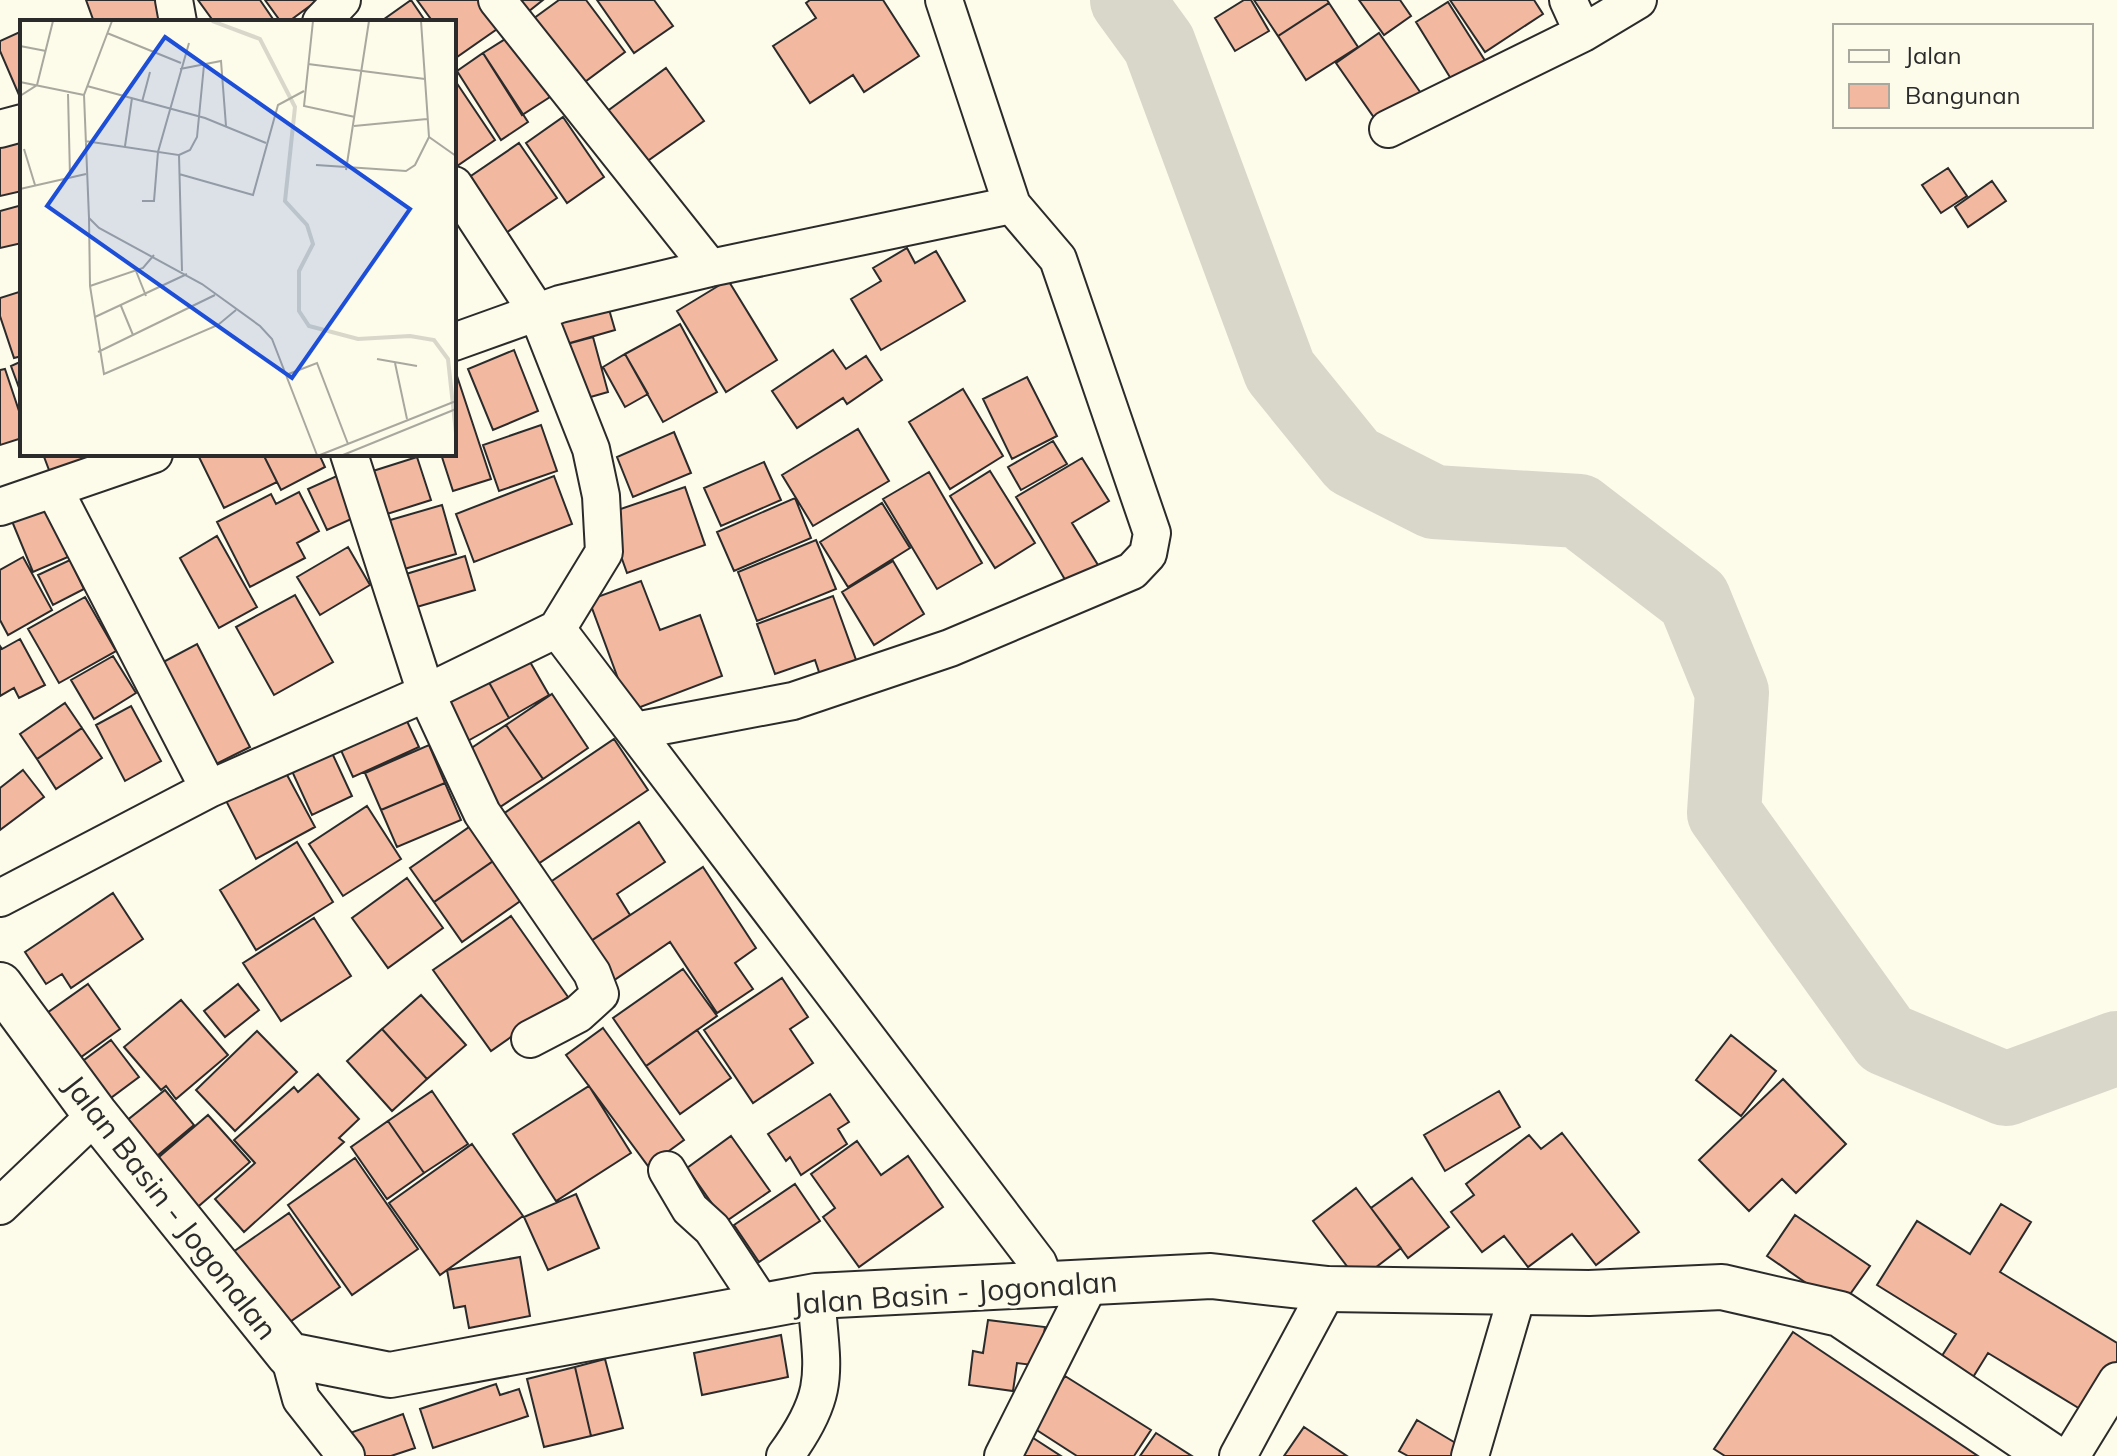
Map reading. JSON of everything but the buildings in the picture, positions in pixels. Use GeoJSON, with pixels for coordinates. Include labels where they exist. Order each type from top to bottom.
{"type":"FeatureCollection","features":[{"type":"Feature","properties":{"kind":"main road","name":"Jalan Basin - Jogonalan"},"geometry":{"type":"LineString","coordinates":[[0,985],[95,1114],[289,1355],[390,1375],[816,1296],[1042,1274],[1090,1283],[1211,1276],[1328,1289],[1518,1292],[1722,1287],[1840,1314],[2051,1456]]}},
{"type":"Feature","properties":{"kind":"street"},"geometry":{"type":"LineString","coordinates":[[174,0],[178,20]]}},
{"type":"Feature","properties":{"kind":"street"},"geometry":{"type":"LineString","coordinates":[[497,0],[710,268]]}},
{"type":"Feature","properties":{"kind":"street"},"geometry":{"type":"LineString","coordinates":[[635,731],[793,701],[950,648],[1132,571],[1148,554],[1152,533],[1058,259],[1012,205],[944,0]]}},
{"type":"Feature","properties":{"kind":"street"},"geometry":{"type":"LineString","coordinates":[[1568,0],[1583,33]]}},
{"type":"Feature","properties":{"kind":"street"},"geometry":{"type":"LineString","coordinates":[[1388,129],[1583,33],[1638,0]]}},
{"type":"Feature","properties":{"kind":"street"},"geometry":{"type":"LineString","coordinates":[[0,129],[20,124]]}},
{"type":"Feature","properties":{"kind":"street"},"geometry":{"type":"LineString","coordinates":[[0,898],[209,789],[426,693],[557,629],[604,552],[601,496],[591,449],[537,312],[456,188]]}},
{"type":"Feature","properties":{"kind":"street"},"geometry":{"type":"LineString","coordinates":[[456,341],[537,312],[710,268],[1012,205]]}},
{"type":"Feature","properties":{"kind":"street"},"geometry":{"type":"LineString","coordinates":[[350,456],[426,693],[482,813],[592,973],[600,994],[578,1014],[530,1039]]}},
{"type":"Feature","properties":{"kind":"street"},"geometry":{"type":"LineString","coordinates":[[0,507],[136,457]]}},
{"type":"Feature","properties":{"kind":"street"},"geometry":{"type":"LineString","coordinates":[[54,489],[209,789]]}},
{"type":"Feature","properties":{"kind":"street"},"geometry":{"type":"LineString","coordinates":[[557,629],[1042,1274]]}},
{"type":"Feature","properties":{"kind":"street"},"geometry":{"type":"LineString","coordinates":[[11,1185],[84,1126]]}},
{"type":"Feature","properties":{"kind":"street"},"geometry":{"type":"LineString","coordinates":[[667,1170],[690,1209],[712,1229],[763,1306]]}},
{"type":"Feature","properties":{"kind":"street"},"geometry":{"type":"LineString","coordinates":[[1003,1456],[1090,1283]]}},
{"type":"Feature","properties":{"kind":"street"},"geometry":{"type":"LineString","coordinates":[[1238,1456],[1328,1289]]}},
{"type":"Feature","properties":{"kind":"street"},"geometry":{"type":"LineString","coordinates":[[1470,1456],[1518,1292]]}},
{"type":"Feature","properties":{"kind":"street"},"geometry":{"type":"LineString","coordinates":[[785,1456],[809,1424],[823,1383],[816,1296]]}},
{"type":"Feature","properties":{"kind":"street"},"geometry":{"type":"LineString","coordinates":[[289,1355],[301,1399],[346,1456]]}},
{"type":"Feature","properties":{"kind":"street"},"geometry":{"type":"LineString","coordinates":[[2071,1456],[2117,1381]]}},
{"type":"Feature","properties":{"kind":"waterway"},"geometry":{"type":"LineString","coordinates":[[1127,0],[1159,44],[1280,371],[1353,461],[1434,502],[1579,511],[1694,599],[1732,692],[1724,813],[1886,1039],[2006,1089],[2117,1048]]}}]}
